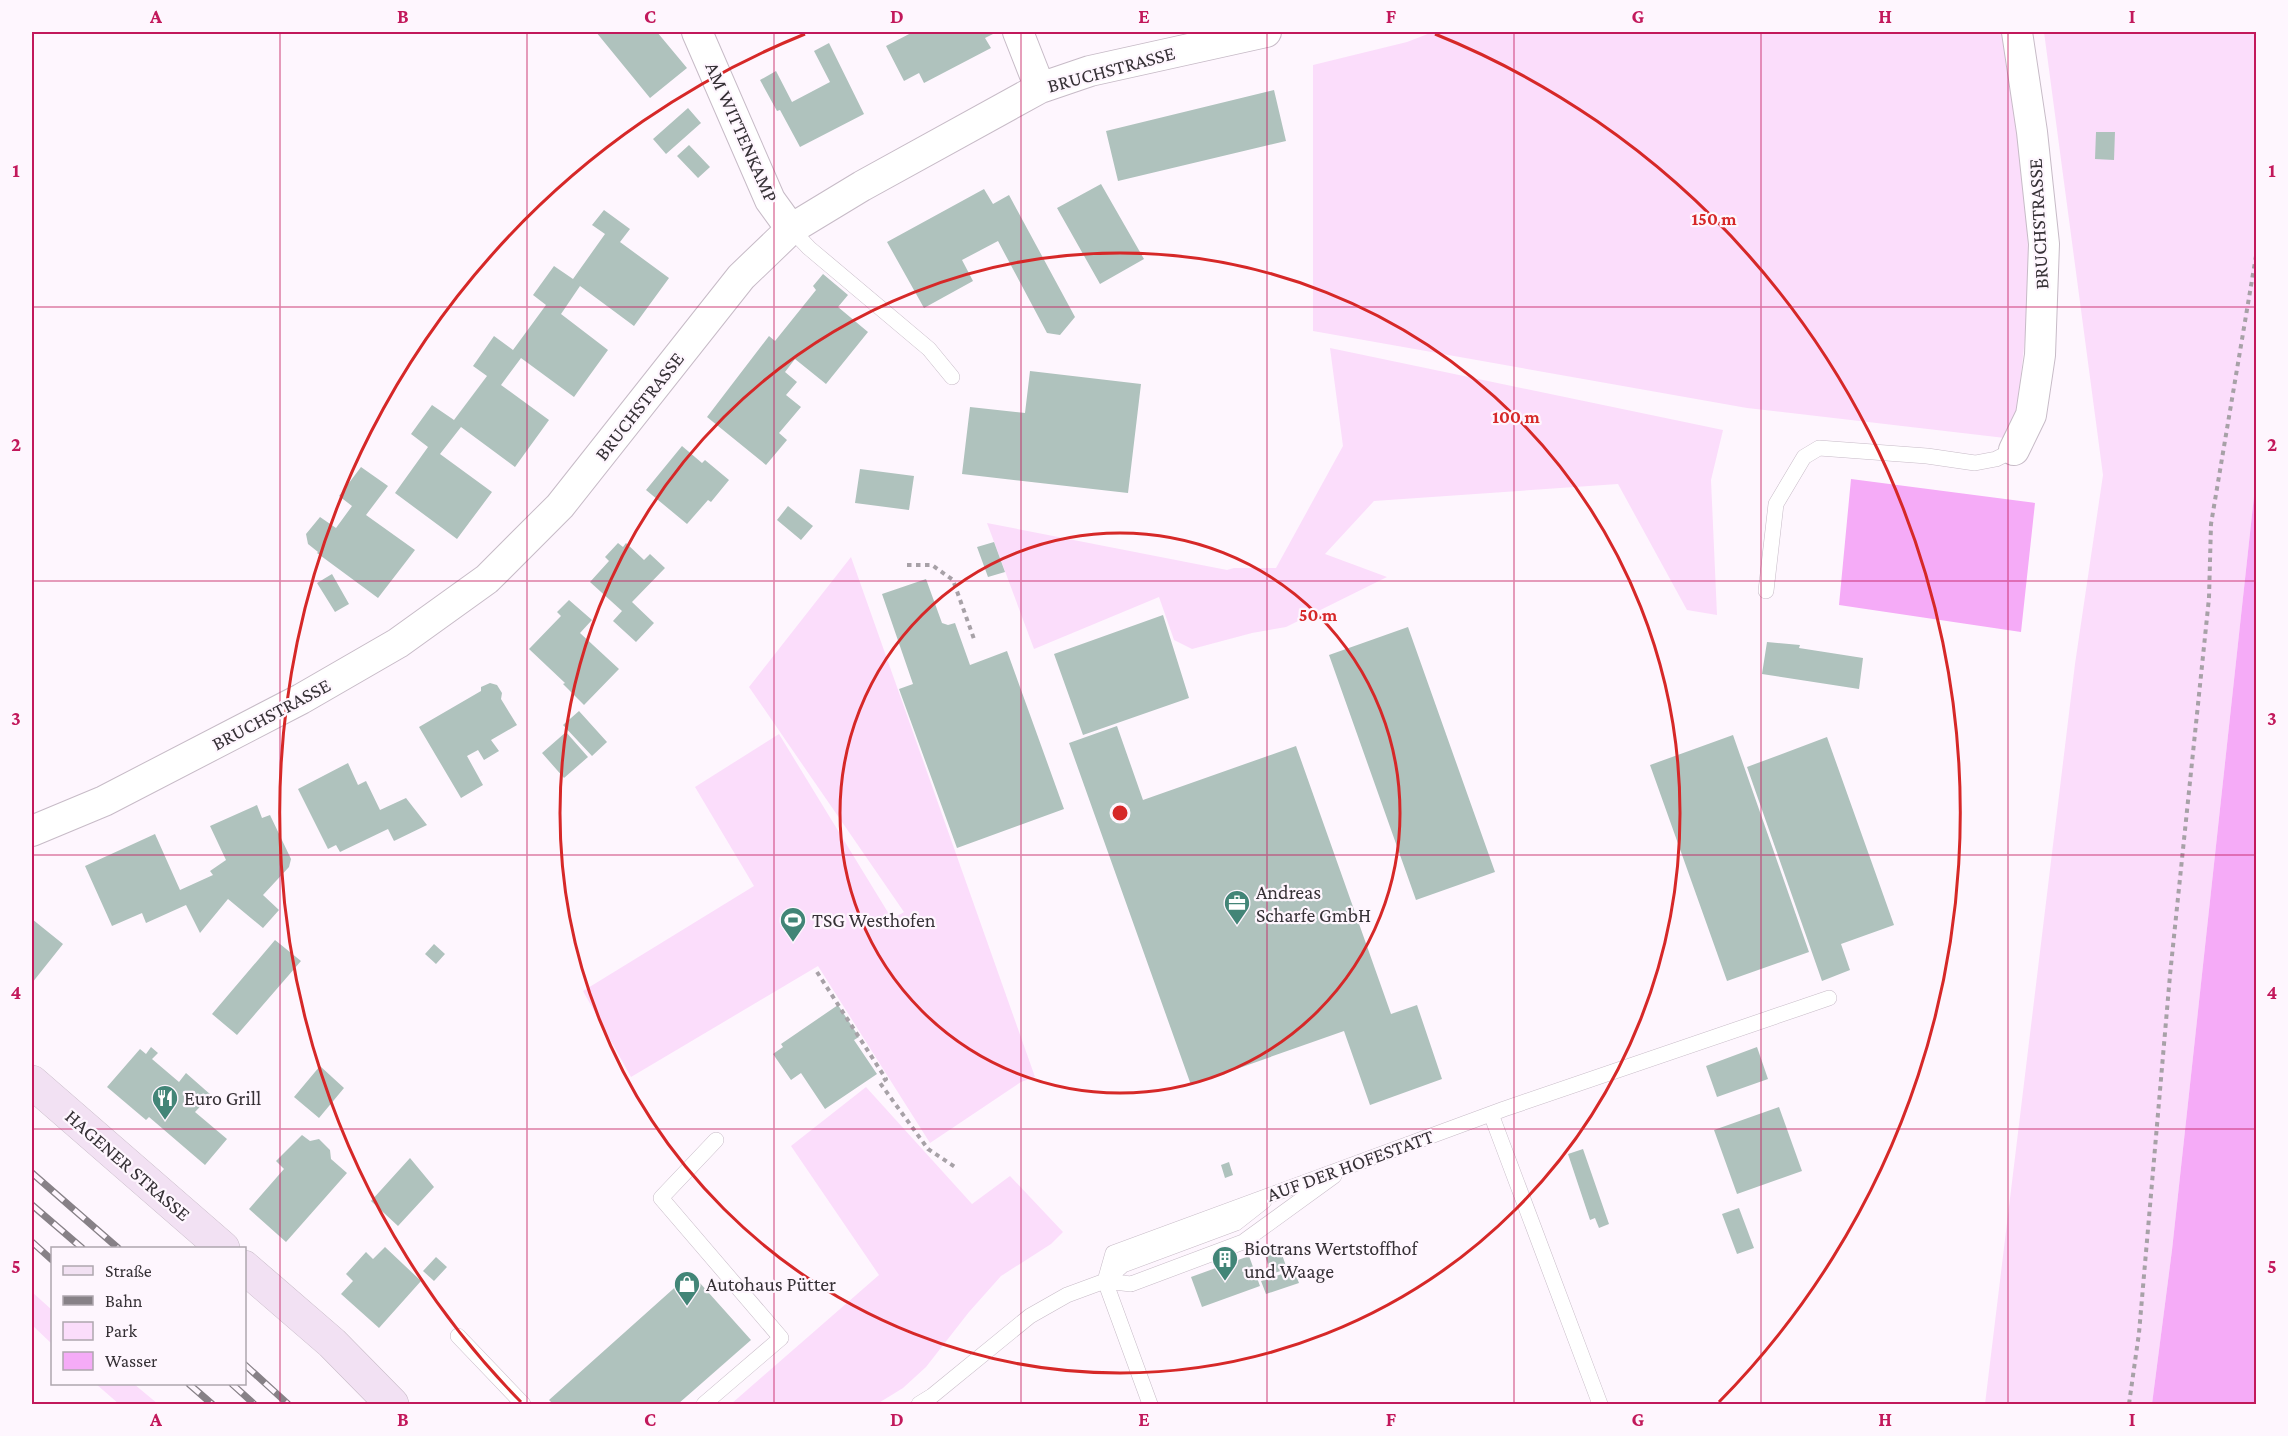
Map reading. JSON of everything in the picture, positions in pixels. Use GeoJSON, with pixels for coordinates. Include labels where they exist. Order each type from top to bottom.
{"type":"FeatureCollection","features":[{"type":"Feature","properties":{"kind":"main road","name":"HAGENER STRASSE"},"geometry":{"type":"LineString","coordinates":[[32,1082],[223,1247]]}},
{"type":"Feature","properties":{"kind":"main road"},"geometry":{"type":"LineString","coordinates":[[246,1269],[332,1343],[392,1404]]}},
{"type":"Feature","properties":{"kind":"street","name":"AM WITTENKAMP"},"geometry":{"type":"LineString","coordinates":[[697,32],[770,200],[791,229]]}},
{"type":"Feature","properties":{"kind":"street"},"geometry":{"type":"LineString","coordinates":[[1017,32],[1040,88]]}},
{"type":"Feature","properties":{"kind":"street","name":"BRUCHSTRASSE"},"geometry":{"type":"LineString","coordinates":[[32,831],[104,801],[301,699],[398,643],[487,579],[560,506],[741,277],[791,229],[862,186],[1040,88],[1090,71],[1266,32]]}},
{"type":"Feature","properties":{"kind":"street","name":"BRUCHSTRASSE"},"geometry":{"type":"LineString","coordinates":[[2014,450],[2031,415],[2040,355],[2044,244],[2032,132],[2017,32]]}},
{"type":"Feature","properties":{"kind":"lane"},"geometry":{"type":"LineString","coordinates":[[791,229],[809,248],[929,349],[952,377]]}},
{"type":"Feature","properties":{"kind":"lane"},"geometry":{"type":"LineString","coordinates":[[1766,591],[1776,504],[1804,457],[1819,448],[1927,456],[1974,463],[1996,459],[2014,450]]}},
{"type":"Feature","properties":{"kind":"lane","name":"AUF DER HOFESTATT"},"geometry":{"type":"LineString","coordinates":[[1105,1281],[1113,1253],[1491,1114],[1829,998]]}},
{"type":"Feature","properties":{"kind":"lane"},"geometry":{"type":"LineString","coordinates":[[1491,1114],[1600,1404]]}},
{"type":"Feature","properties":{"kind":"lane"},"geometry":{"type":"LineString","coordinates":[[704,1404],[781,1338],[661,1198],[716,1140]]}},
{"type":"Feature","properties":{"kind":"lane"},"geometry":{"type":"LineString","coordinates":[[1105,1281],[1131,1284],[1244,1242],[1349,1165]]}},
{"type":"Feature","properties":{"kind":"lane"},"geometry":{"type":"LineString","coordinates":[[919,1404],[933,1396],[1030,1316],[1066,1296],[1105,1281],[1123,1265],[1236,1223],[1274,1193]]}},
{"type":"Feature","properties":{"kind":"lane"},"geometry":{"type":"LineString","coordinates":[[1105,1281],[1150,1404]]}},
{"type":"Feature","properties":{"kind":"lane"},"geometry":{"type":"LineString","coordinates":[[458,1336],[523,1404]]}},
{"type":"Feature","properties":{"kind":"path"},"geometry":{"type":"LineString","coordinates":[[2128,1404],[2139,1333],[2170,975],[2209,598],[2211,524],[2256,256]]}},
{"type":"Feature","properties":{"kind":"path"},"geometry":{"type":"LineString","coordinates":[[908,565],[932,566],[953,580],[974,639]]}},
{"type":"Feature","properties":{"kind":"path"},"geometry":{"type":"LineString","coordinates":[[817,972],[886,1079],[880,1083],[928,1149],[955,1167]]}},
{"type":"Feature","properties":{"kind":"green space"},"geometry":{"type":"Polygon","coordinates":[[[1433,32],[2006,32],[2027,205],[2029,301],[2017,411],[2005,438],[1747,408],[1313,331],[1313,65],[1407,42],[1433,32]]]}},
{"type":"Feature","properties":{"kind":"green space"},"geometry":{"type":"Polygon","coordinates":[[[2044,32],[2256,32],[2256,478],[2172,1250],[2152,1404],[1985,1404],[2075,664],[2103,475],[2044,32]]]}},
{"type":"Feature","properties":{"kind":"green space"},"geometry":{"type":"Polygon","coordinates":[[[1330,348],[1723,430],[1711,480],[1717,615],[1687,610],[1618,484],[1374,501],[1325,554],[1387,577],[1286,627],[1252,633],[1192,649],[1174,640],[1159,597],[1034,649],[987,523],[1227,570],[1276,568],[1343,446],[1330,348]]]}},
{"type":"Feature","properties":{"kind":"green space","name":"TSG Westhofen"},"geometry":{"type":"Polygon","coordinates":[[[851,557],[1035,1077],[1021,1082],[930,1143],[818,966],[631,1077],[583,991],[754,886],[695,787],[779,734],[892,919],[904,912],[749,687],[851,557]]]}},
{"type":"Feature","properties":{"kind":"green space"},"geometry":{"type":"Polygon","coordinates":[[[866,1087],[972,1204],[1010,1176],[1063,1232],[1051,1244],[1001,1276],[926,1367],[903,1388],[877,1404],[731,1404],[879,1275],[791,1146],[866,1087]]]}},
{"type":"Feature","properties":{"kind":"green space"},"geometry":{"type":"Polygon","coordinates":[[[32,1292],[51,1309],[51,1343],[32,1325],[32,1292]]]}},
{"type":"Feature","properties":{"kind":"green space"},"geometry":{"type":"Polygon","coordinates":[[[97,1385],[135,1385],[158,1404],[119,1404],[97,1385]]]}},
{"type":"Feature","properties":{"kind":"water"},"geometry":{"type":"Polygon","coordinates":[[[2256,478],[2256,1404],[2152,1404],[2172,1250],[2256,478]]]}},
{"type":"Feature","properties":{"kind":"water"},"geometry":{"type":"Polygon","coordinates":[[[1851,479],[2035,503],[2021,632],[1839,605],[1851,479]]]}},
{"type":"Feature","properties":{"kind":"building"},"geometry":{"type":"Polygon","coordinates":[[[596,32],[657,32],[687,68],[650,98],[596,32]]]}},
{"type":"Feature","properties":{"kind":"building"},"geometry":{"type":"Polygon","coordinates":[[[913,32],[997,32],[985,38],[991,48],[924,83],[919,73],[904,81],[886,46],[913,32]]]}},
{"type":"Feature","properties":{"kind":"building"},"geometry":{"type":"Polygon","coordinates":[[[829,43],[864,114],[800,147],[760,80],[776,71],[792,102],[830,82],[814,51],[829,43]]]}},
{"type":"Feature","properties":{"kind":"building"},"geometry":{"type":"Polygon","coordinates":[[[1274,90],[1286,141],[1118,181],[1106,131],[1274,90]]]}},
{"type":"Feature","properties":{"kind":"building"},"geometry":{"type":"Polygon","coordinates":[[[688,108],[701,123],[666,154],[653,139],[688,108]]]}},
{"type":"Feature","properties":{"kind":"building"},"geometry":{"type":"Polygon","coordinates":[[[2096,132],[2115,132],[2114,160],[2095,159],[2096,132]]]}},
{"type":"Feature","properties":{"kind":"building"},"geometry":{"type":"Polygon","coordinates":[[[689,145],[710,167],[698,178],[677,156],[689,145]]]}},
{"type":"Feature","properties":{"kind":"building"},"geometry":{"type":"Polygon","coordinates":[[[1101,184],[1144,259],[1100,284],[1057,208],[1101,184]]]}},
{"type":"Feature","properties":{"kind":"building"},"geometry":{"type":"Polygon","coordinates":[[[984,189],[993,204],[1009,195],[1075,317],[1060,335],[1047,333],[998,241],[962,260],[973,281],[924,308],[887,242],[984,189]]]}},
{"type":"Feature","properties":{"kind":"building"},"geometry":{"type":"Polygon","coordinates":[[[604,210],[630,229],[620,242],[669,278],[634,326],[580,286],[561,314],[608,350],[574,397],[521,358],[501,385],[549,420],[515,467],[461,427],[440,454],[492,492],[457,539],[395,493],[428,447],[411,434],[432,405],[454,420],[487,376],[473,366],[494,336],[513,350],[546,305],[533,295],[554,266],[573,279],[605,234],[592,225],[604,210]]]}},
{"type":"Feature","properties":{"kind":"building"},"geometry":{"type":"Polygon","coordinates":[[[823,274],[848,295],[838,307],[868,332],[826,384],[795,359],[785,372],[797,382],[786,395],[801,407],[779,433],[787,440],[766,465],[707,417],[769,336],[775,341],[816,290],[813,286],[823,274]]]}},
{"type":"Feature","properties":{"kind":"building"},"geometry":{"type":"Polygon","coordinates":[[[1030,371],[1141,384],[1128,493],[962,474],[970,407],[1025,413],[1030,371]]]}},
{"type":"Feature","properties":{"kind":"building"},"geometry":{"type":"Polygon","coordinates":[[[682,446],[702,463],[705,460],[729,480],[711,502],[708,500],[687,524],[646,490],[682,446]]]}},
{"type":"Feature","properties":{"kind":"building"},"geometry":{"type":"Polygon","coordinates":[[[361,467],[388,486],[366,515],[415,550],[378,598],[317,553],[308,544],[306,534],[320,517],[336,528],[352,506],[339,496],[361,467]]]}},
{"type":"Feature","properties":{"kind":"building"},"geometry":{"type":"Polygon","coordinates":[[[860,469],[914,476],[909,510],[855,503],[860,469]]]}},
{"type":"Feature","properties":{"kind":"building"},"geometry":{"type":"Polygon","coordinates":[[[788,506],[813,526],[801,540],[777,520],[788,506]]]}},
{"type":"Feature","properties":{"kind":"building"},"geometry":{"type":"Polygon","coordinates":[[[994,542],[1005,572],[988,577],[977,547],[994,542]]]}},
{"type":"Feature","properties":{"kind":"building"},"geometry":{"type":"Polygon","coordinates":[[[618,543],[623,547],[626,543],[644,560],[650,554],[665,568],[632,602],[654,623],[636,642],[613,621],[622,611],[590,582],[609,561],[605,557],[618,543]]]}},
{"type":"Feature","properties":{"kind":"building"},"geometry":{"type":"Polygon","coordinates":[[[332,574],[349,604],[335,612],[317,583],[332,574]]]}},
{"type":"Feature","properties":{"kind":"building"},"geometry":{"type":"Polygon","coordinates":[[[926,579],[942,623],[948,625],[955,623],[970,665],[1007,651],[1064,809],[957,848],[899,689],[913,684],[882,594],[926,579]]]}},
{"type":"Feature","properties":{"kind":"building"},"geometry":{"type":"Polygon","coordinates":[[[569,600],[592,620],[580,633],[619,669],[584,705],[563,684],[565,683],[529,649],[561,616],[557,612],[569,600]]]}},
{"type":"Feature","properties":{"kind":"building"},"geometry":{"type":"Polygon","coordinates":[[[1163,615],[1189,698],[1083,735],[1054,654],[1163,615]]]}},
{"type":"Feature","properties":{"kind":"building"},"geometry":{"type":"Polygon","coordinates":[[[1408,627],[1495,872],[1416,900],[1329,655],[1408,627]]]}},
{"type":"Feature","properties":{"kind":"building"},"geometry":{"type":"Polygon","coordinates":[[[1767,642],[1800,645],[1799,648],[1863,658],[1859,689],[1762,674],[1767,642]]]}},
{"type":"Feature","properties":{"kind":"building"},"geometry":{"type":"Polygon","coordinates":[[[490,683],[497,685],[502,693],[501,699],[517,725],[491,740],[499,751],[484,760],[478,750],[467,756],[483,785],[461,798],[419,727],[481,691],[481,687],[490,683]]]}},
{"type":"Feature","properties":{"kind":"building"},"geometry":{"type":"Polygon","coordinates":[[[579,711],[607,742],[592,756],[563,725],[579,711]]]}},
{"type":"Feature","properties":{"kind":"building"},"geometry":{"type":"Polygon","coordinates":[[[1117,726],[1143,800],[1296,746],[1391,1014],[1417,1005],[1442,1079],[1370,1105],[1344,1031],[1191,1085],[1069,743],[1117,726]]]}},
{"type":"Feature","properties":{"kind":"building"},"geometry":{"type":"Polygon","coordinates":[[[566,732],[588,757],[564,778],[542,753],[566,732]]]}},
{"type":"Feature","properties":{"kind":"building"},"geometry":{"type":"Polygon","coordinates":[[[1733,735],[1809,952],[1727,981],[1650,765],[1733,735]]]}},
{"type":"Feature","properties":{"kind":"building"},"geometry":{"type":"Polygon","coordinates":[[[1827,737],[1894,925],[1841,944],[1850,970],[1822,981],[1747,767],[1827,737]]]}},
{"type":"Feature","properties":{"kind":"building"},"geometry":{"type":"Polygon","coordinates":[[[348,763],[358,785],[366,781],[380,810],[406,798],[427,825],[394,841],[388,829],[340,852],[336,845],[328,849],[298,789],[348,763]]]}},
{"type":"Feature","properties":{"kind":"building"},"geometry":{"type":"Polygon","coordinates":[[[257,805],[262,818],[270,815],[291,859],[289,867],[263,895],[279,910],[263,928],[228,899],[200,933],[186,905],[146,923],[142,913],[112,926],[85,866],[155,834],[180,890],[213,875],[210,871],[226,860],[210,826],[257,805]]]}},
{"type":"Feature","properties":{"kind":"building"},"geometry":{"type":"Polygon","coordinates":[[[32,919],[63,944],[32,983],[32,919]]]}},
{"type":"Feature","properties":{"kind":"building"},"geometry":{"type":"Polygon","coordinates":[[[275,940],[301,961],[237,1035],[212,1014],[275,940]]]}},
{"type":"Feature","properties":{"kind":"building"},"geometry":{"type":"Polygon","coordinates":[[[434,944],[445,954],[436,964],[425,954],[434,944]]]}},
{"type":"Feature","properties":{"kind":"building"},"geometry":{"type":"Polygon","coordinates":[[[838,1005],[859,1037],[854,1040],[877,1074],[825,1109],[801,1073],[791,1080],[773,1054],[783,1047],[781,1044],[838,1005]]]}},
{"type":"Feature","properties":{"kind":"building"},"geometry":{"type":"Polygon","coordinates":[[[151,1047],[158,1053],[152,1059],[179,1082],[186,1073],[211,1095],[195,1112],[227,1139],[205,1165],[149,1117],[146,1120],[107,1087],[140,1049],[146,1054],[151,1047]]]}},
{"type":"Feature","properties":{"kind":"building"},"geometry":{"type":"Polygon","coordinates":[[[1757,1047],[1768,1079],[1717,1097],[1706,1066],[1757,1047]]]}},
{"type":"Feature","properties":{"kind":"building"},"geometry":{"type":"Polygon","coordinates":[[[320,1066],[344,1088],[319,1118],[294,1097],[320,1066]]]}},
{"type":"Feature","properties":{"kind":"building"},"geometry":{"type":"Polygon","coordinates":[[[1779,1107],[1802,1171],[1737,1194],[1714,1130],[1779,1107]]]}},
{"type":"Feature","properties":{"kind":"building"},"geometry":{"type":"Polygon","coordinates":[[[302,1135],[310,1141],[319,1139],[330,1150],[331,1159],[347,1173],[286,1242],[249,1209],[284,1169],[276,1161],[302,1135]]]}},
{"type":"Feature","properties":{"kind":"building"},"geometry":{"type":"Polygon","coordinates":[[[1583,1149],[1609,1224],[1599,1228],[1595,1218],[1590,1220],[1568,1154],[1583,1149]]]}},
{"type":"Feature","properties":{"kind":"building"},"geometry":{"type":"Polygon","coordinates":[[[410,1158],[434,1187],[398,1226],[371,1201],[410,1158]]]}},
{"type":"Feature","properties":{"kind":"building"},"geometry":{"type":"Polygon","coordinates":[[[1229,1162],[1233,1175],[1225,1178],[1221,1165],[1229,1162]]]}},
{"type":"Feature","properties":{"kind":"building"},"geometry":{"type":"Polygon","coordinates":[[[1739,1208],[1754,1248],[1737,1254],[1722,1214],[1739,1208]]]}},
{"type":"Feature","properties":{"kind":"building"},"geometry":{"type":"Polygon","coordinates":[[[1279,1246],[1287,1269],[1271,1274],[1264,1252],[1279,1246]]]}},
{"type":"Feature","properties":{"kind":"building"},"geometry":{"type":"Polygon","coordinates":[[[385,1247],[421,1281],[379,1328],[341,1294],[353,1281],[346,1274],[366,1252],[373,1259],[385,1247]]]}},
{"type":"Feature","properties":{"kind":"building","name":"Biotrans Wertstoffhof und Waage"},"geometry":{"type":"Polygon","coordinates":[[[1249,1256],[1260,1286],[1202,1307],[1191,1277],[1249,1256]]]}},
{"type":"Feature","properties":{"kind":"building"},"geometry":{"type":"Polygon","coordinates":[[[436,1257],[447,1267],[434,1281],[423,1271],[436,1257]]]}},
{"type":"Feature","properties":{"kind":"building"},"geometry":{"type":"Polygon","coordinates":[[[1294,1270],[1299,1283],[1266,1294],[1261,1281],[1294,1270]]]}},
{"type":"Feature","properties":{"kind":"building","name":"Autohaus Pütter"},"geometry":{"type":"Polygon","coordinates":[[[691,1273],[751,1340],[678,1404],[553,1404],[549,1400],[691,1273]]]}},
{"type":"Feature","properties":{"kind":"railway"},"geometry":{"type":"LineString","coordinates":[[32,1173],[117,1247]]}},
{"type":"Feature","properties":{"kind":"railway"},"geometry":{"type":"LineString","coordinates":[[32,1205],[81,1247]]}},
{"type":"Feature","properties":{"kind":"railway"},"geometry":{"type":"LineString","coordinates":[[32,1242],[51,1259]]}},
{"type":"Feature","properties":{"kind":"railway"},"geometry":{"type":"LineString","coordinates":[[246,1366],[288,1404]]}},
{"type":"Feature","properties":{"kind":"railway"},"geometry":{"type":"LineString","coordinates":[[190,1385],[212,1404]]}},
{"type":"Feature","properties":{"kind":"railway"},"geometry":{"type":"LineString","coordinates":[[233,1385],[254,1404]]}},
{"type":"Feature","properties":{"kind":"place","name":"Andreas Scharfe GmbH"},"geometry":{"type":"Point","coordinates":[1237,926]}},
{"type":"Feature","properties":{"kind":"place","name":"TSG Westhofen"},"geometry":{"type":"Point","coordinates":[793,943]}},
{"type":"Feature","properties":{"kind":"place","name":"Euro Grill"},"geometry":{"type":"Point","coordinates":[165,1121]}},
{"type":"Feature","properties":{"kind":"place","name":"Biotrans Wertstoffhof und Waage"},"geometry":{"type":"Point","coordinates":[1225,1282]}},
{"type":"Feature","properties":{"kind":"place","name":"Autohaus Pütter"},"geometry":{"type":"Point","coordinates":[687,1307]}}]}
